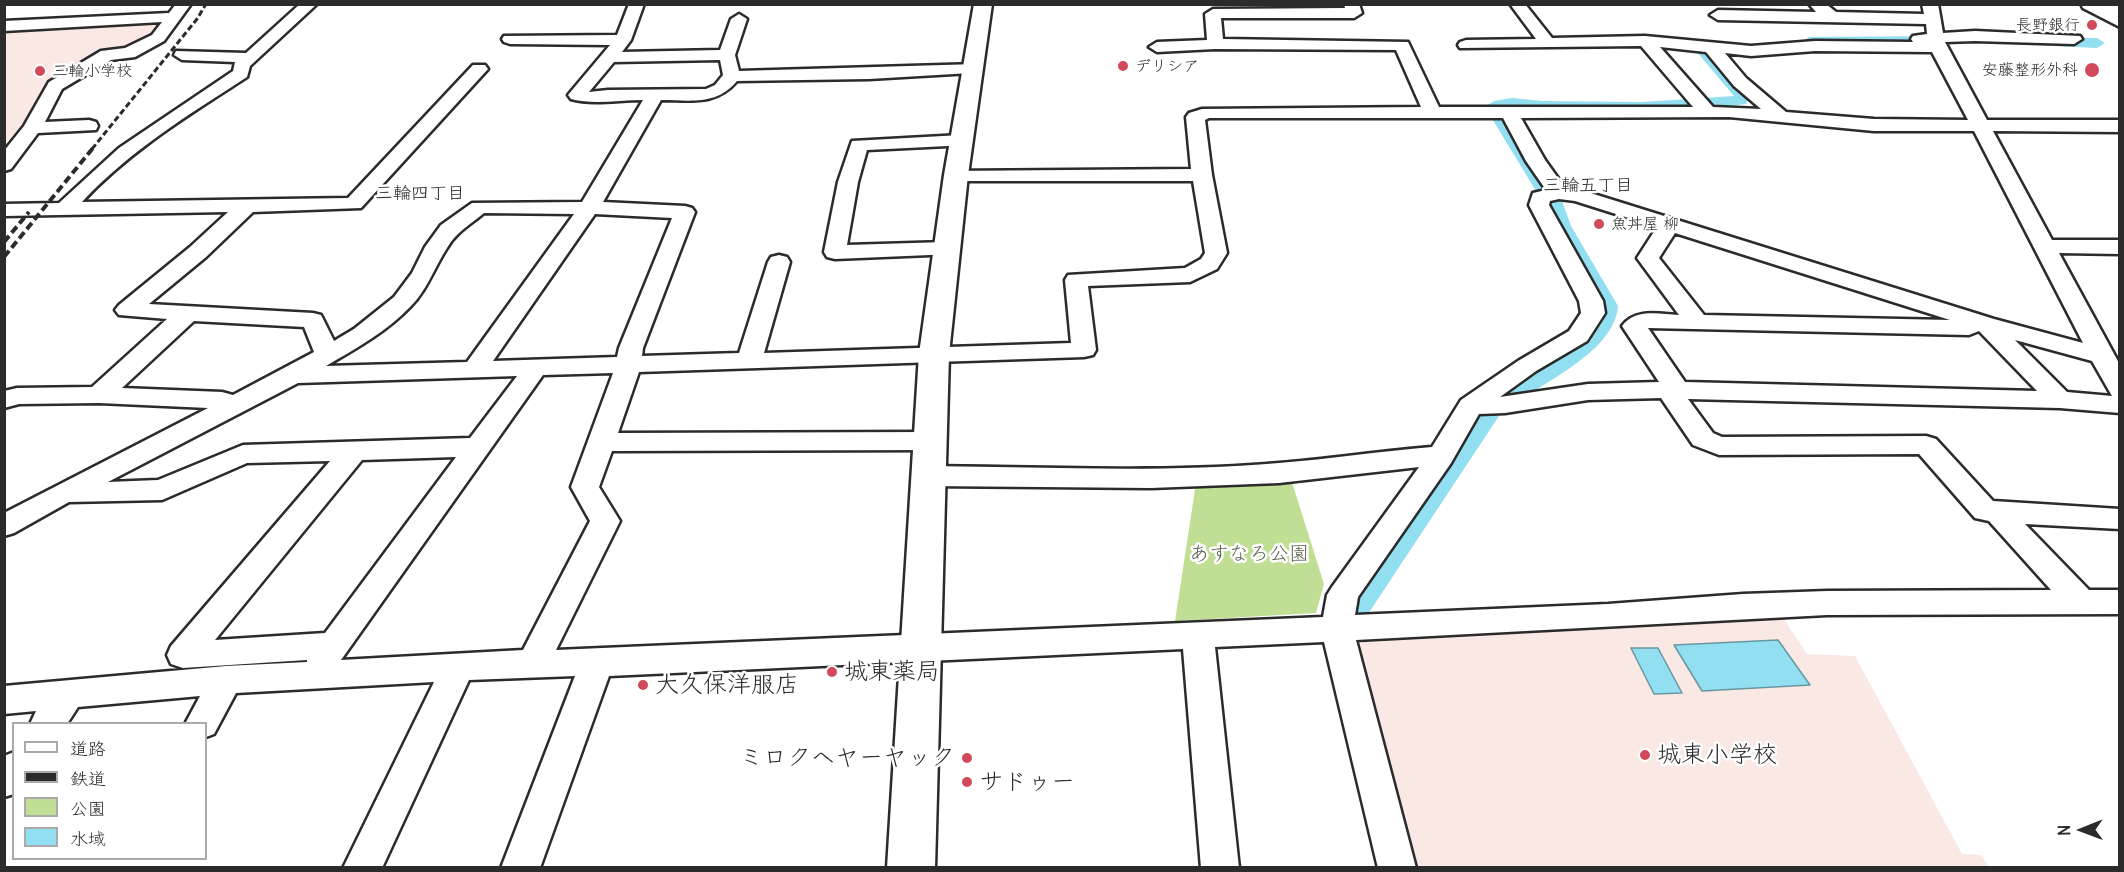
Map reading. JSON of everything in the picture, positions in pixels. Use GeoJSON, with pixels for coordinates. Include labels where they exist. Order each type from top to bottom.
{"type":"FeatureCollection","features":[{"type":"Feature","properties":{"kind":"main road"},"geometry":{"type":"LineString","coordinates":[[911,867],[934,354],[956,175],[971,68],[983,4]]}},
{"type":"Feature","properties":{"kind":"main road"},"geometry":{"type":"LineString","coordinates":[[2090,4],[2114,9]]}},
{"type":"Feature","properties":{"kind":"street"},"geometry":{"type":"LineString","coordinates":[[65,208],[84,187],[170,120],[241,73],[242,64],[310,4]]}},
{"type":"Feature","properties":{"kind":"street"},"geometry":{"type":"LineString","coordinates":[[637,4],[623,40],[576,95],[590,98],[608,95],[709,94],[721,89],[732,76],[869,74],[971,68]]}},
{"type":"Feature","properties":{"kind":"street"},"geometry":{"type":"LineString","coordinates":[[1215,44],[1213,14],[1354,13],[1351,4]]}},
{"type":"Feature","properties":{"kind":"street"},"geometry":{"type":"LineString","coordinates":[[1517,4],[1547,42]]}},
{"type":"Feature","properties":{"kind":"street"},"geometry":{"type":"LineString","coordinates":[[1706,4],[1737,32]]}},
{"type":"Feature","properties":{"kind":"street"},"geometry":{"type":"LineString","coordinates":[[1816,4],[1832,17]]}},
{"type":"Feature","properties":{"kind":"street"},"geometry":{"type":"LineString","coordinates":[[4,26],[179,11]]}},
{"type":"Feature","properties":{"kind":"street"},"geometry":{"type":"LineString","coordinates":[[4,165],[32,128],[55,86],[107,55],[129,52],[158,38],[179,11]]}},
{"type":"Feature","properties":{"kind":"street"},"geometry":{"type":"LineString","coordinates":[[1288,12],[1297,44]]}},
{"type":"Feature","properties":{"kind":"street"},"geometry":{"type":"LineString","coordinates":[[1487,406],[1588,392],[1673,390],[2061,400],[2119,389],[1938,43],[1931,12],[1832,17],[1718,15]]}},
{"type":"Feature","properties":{"kind":"street"},"geometry":{"type":"LineString","coordinates":[[732,76],[727,55],[740,19]]}},
{"type":"Feature","properties":{"kind":"street"},"geometry":{"type":"LineString","coordinates":[[1466,45],[1645,41],[1704,49],[1751,51],[1815,46],[1938,43],[1975,36],[2074,39]]}},
{"type":"Feature","properties":{"kind":"street"},"geometry":{"type":"LineString","coordinates":[[1830,38],[1938,43]]}},
{"type":"Feature","properties":{"kind":"street"},"geometry":{"type":"LineString","coordinates":[[510,39],[623,40]]}},
{"type":"Feature","properties":{"kind":"street"},"geometry":{"type":"LineString","coordinates":[[1645,41],[1702,107]]}},
{"type":"Feature","properties":{"kind":"street"},"geometry":{"type":"LineString","coordinates":[[1157,47],[1215,44],[1402,45],[1433,114]]}},
{"type":"Feature","properties":{"kind":"street"},"geometry":{"type":"LineString","coordinates":[[1704,49],[1780,116]]}},
{"type":"Feature","properties":{"kind":"street"},"geometry":{"type":"LineString","coordinates":[[609,57],[727,55]]}},
{"type":"Feature","properties":{"kind":"street"},"geometry":{"type":"LineString","coordinates":[[182,56],[249,58]]}},
{"type":"Feature","properties":{"kind":"street"},"geometry":{"type":"LineString","coordinates":[[4,210],[354,204],[479,69]]}},
{"type":"Feature","properties":{"kind":"street"},"geometry":{"type":"LineString","coordinates":[[475,368],[589,208],[655,94]]}},
{"type":"Feature","properties":{"kind":"street"},"geometry":{"type":"LineString","coordinates":[[293,375],[1084,350],[1076,280],[1190,275],[1209,264],[1216,253],[1202,175],[1196,117],[1208,113],[1503,114],[1702,107],[1818,122],[1874,125],[2120,126]]}},
{"type":"Feature","properties":{"kind":"street"},"geometry":{"type":"LineString","coordinates":[[1503,114],[1559,193]]}},
{"type":"Feature","properties":{"kind":"street"},"geometry":{"type":"LineString","coordinates":[[32,128],[89,126]]}},
{"type":"Feature","properties":{"kind":"street"},"geometry":{"type":"LineString","coordinates":[[946,249],[835,252],[848,182],[858,145],[961,141]]}},
{"type":"Feature","properties":{"kind":"street"},"geometry":{"type":"LineString","coordinates":[[956,175],[1202,175]]}},
{"type":"Feature","properties":{"kind":"street"},"geometry":{"type":"LineString","coordinates":[[1397,867],[1337,628],[1343,595],[1441,456],[1527,366],[1578,336],[1593,313],[1591,301],[1539,205],[1540,196],[1559,193],[1577,195],[1987,326],[2101,356]]}},
{"type":"Feature","properties":{"kind":"street"},"geometry":{"type":"LineString","coordinates":[[247,206],[198,252],[128,310],[314,320],[328,355]]}},
{"type":"Feature","properties":{"kind":"street"},"geometry":{"type":"LineString","coordinates":[[4,526],[63,493],[293,375],[363,334],[402,302],[423,274],[436,247],[449,230],[479,207],[685,212],[631,348],[629,364],[585,487],[605,521],[533,663]]}},
{"type":"Feature","properties":{"kind":"street"},"geometry":{"type":"LineString","coordinates":[[1669,225],[1648,258],[1697,322]]}},
{"type":"Feature","properties":{"kind":"street"},"geometry":{"type":"LineString","coordinates":[[2044,246],[2120,247]]}},
{"type":"Feature","properties":{"kind":"street"},"geometry":{"type":"LineString","coordinates":[[749,360],[779,261]]}},
{"type":"Feature","properties":{"kind":"street"},"geometry":{"type":"LineString","coordinates":[[99,395],[188,313]]}},
{"type":"Feature","properties":{"kind":"street"},"geometry":{"type":"LineString","coordinates":[[2061,400],[1987,326],[1639,321],[1634,326],[1703,439],[1719,446],[1926,445],[1985,512],[2120,519]]}},
{"type":"Feature","properties":{"kind":"street"},"geometry":{"type":"LineString","coordinates":[[313,675],[536,367]]}},
{"type":"Feature","properties":{"kind":"street"},"geometry":{"type":"LineString","coordinates":[[4,400],[17,396],[99,395],[222,400],[235,405]]}},
{"type":"Feature","properties":{"kind":"street"},"geometry":{"type":"LineString","coordinates":[[602,442],[931,441]]}},
{"type":"Feature","properties":{"kind":"street"},"geometry":{"type":"LineString","coordinates":[[63,493],[162,490],[243,454],[476,447]]}},
{"type":"Feature","properties":{"kind":"street"},"geometry":{"type":"LineString","coordinates":[[333,645],[183,655],[353,452]]}},
{"type":"Feature","properties":{"kind":"street"},"geometry":{"type":"LineString","coordinates":[[929,476],[1151,478],[1278,473],[1372,461],[1441,456]]}},
{"type":"Feature","properties":{"kind":"street"},"geometry":{"type":"LineString","coordinates":[[1997,512],[2081,602]]}},
{"type":"Feature","properties":{"kind":"street"},"geometry":{"type":"LineString","coordinates":[[4,700],[225,680],[457,669],[533,663],[597,663],[1198,635],[1677,612],[1764,605],[2120,602]]}},
{"type":"Feature","properties":{"kind":"street"},"geometry":{"type":"LineString","coordinates":[[1198,635],[1220,867]]}},
{"type":"Feature","properties":{"kind":"street"},"geometry":{"type":"LineString","coordinates":[[520,867],[597,663]]}},
{"type":"Feature","properties":{"kind":"street"},"geometry":{"type":"LineString","coordinates":[[362,867],[457,669]]}},
{"type":"Feature","properties":{"kind":"street"},"geometry":{"type":"LineString","coordinates":[[203,722],[225,680]]}},
{"type":"Feature","properties":{"kind":"street"},"geometry":{"type":"LineString","coordinates":[[47,722],[69,693]]}},
{"type":"Feature","properties":{"kind":"shaded area","name":"三輪小学校"},"geometry":{"type":"Polygon","coordinates":[[[167,20],[151,38],[129,46],[46,89],[25,129],[5,154],[5,28],[167,20]]]}},
{"type":"Feature","properties":{"kind":"shaded area","name":"城東小学校"},"geometry":{"type":"Polygon","coordinates":[[[1781,615],[1807,654],[1855,656],[1962,854],[1981,855],[1989,867],[1410,867],[1355,651],[1365,639],[1781,615]]]}},
{"type":"Feature","properties":{"kind":"green space","name":"あすなろ公園"},"geometry":{"type":"Polygon","coordinates":[[[1291,479],[1324,584],[1316,613],[1175,621],[1196,483],[1291,479]]]}},
{"type":"Feature","properties":{"kind":"water"},"geometry":{"type":"Polygon","coordinates":[[[1778,640],[1810,685],[1702,691],[1674,645],[1778,640]]]}},
{"type":"Feature","properties":{"kind":"water"},"geometry":{"type":"Polygon","coordinates":[[[1631,648],[1658,648],[1682,693],[1654,694],[1631,648]]]}},
{"type":"Feature","properties":{"kind":"waterway"},"geometry":{"type":"LineString","coordinates":[[1809,42],[1947,41]]}},
{"type":"Feature","properties":{"kind":"waterway"},"geometry":{"type":"LineString","coordinates":[[2040,42],[2097,43]]}},
{"type":"Feature","properties":{"kind":"waterway"},"geometry":{"type":"LineString","coordinates":[[1543,187],[1494,107],[1506,103],[1543,106],[1666,106],[1740,100],[1743,94],[1728,81],[1699,45],[1725,45]]}},
{"type":"Feature","properties":{"kind":"waterway"},"geometry":{"type":"LineString","coordinates":[[1353,612],[1490,410],[1505,397],[1564,360],[1595,337],[1606,317],[1607,306],[1561,226],[1554,202]]}},
{"type":"Feature","properties":{"kind":"railway"},"geometry":{"type":"LineString","coordinates":[[92,149],[197,19],[206,4]]}},
{"type":"Feature","properties":{"kind":"railway"},"geometry":{"type":"LineString","coordinates":[[4,257],[93,148]]}},
{"type":"Feature","properties":{"kind":"railway"},"geometry":{"type":"LineString","coordinates":[[4,242],[29,212]]}},
{"type":"Feature","properties":{"kind":"place","name":"長野銀行"},"geometry":{"type":"Point","coordinates":[2092,25]}},
{"type":"Feature","properties":{"kind":"place","name":"デリシア"},"geometry":{"type":"Point","coordinates":[1123,66]}},
{"type":"Feature","properties":{"kind":"place","name":"安藤整形外科"},"geometry":{"type":"Point","coordinates":[2092,70]}},
{"type":"Feature","properties":{"kind":"place","name":"三輪小学校"},"geometry":{"type":"Point","coordinates":[40,71]}},
{"type":"Feature","properties":{"kind":"place","name":"魚丼屋 柳"},"geometry":{"type":"Point","coordinates":[1599,224]}},
{"type":"Feature","properties":{"kind":"place","name":"城東薬局"},"geometry":{"type":"Point","coordinates":[832,672]}},
{"type":"Feature","properties":{"kind":"place","name":"大久保洋服店"},"geometry":{"type":"Point","coordinates":[643,685]}},
{"type":"Feature","properties":{"kind":"place","name":"城東小学校"},"geometry":{"type":"Point","coordinates":[1645,755]}},
{"type":"Feature","properties":{"kind":"place","name":"ミロクヘヤーヤック"},"geometry":{"type":"Point","coordinates":[967,758]}},
{"type":"Feature","properties":{"kind":"place","name":"サドゥー"},"geometry":{"type":"Point","coordinates":[967,782]}},
{"type":"Feature","properties":{"kind":"district","name":"三輪五丁目"},"geometry":{"type":"Point","coordinates":[1588,186]}},
{"type":"Feature","properties":{"kind":"district","name":"三輪四丁目"},"geometry":{"type":"Point","coordinates":[420,194]}}]}
